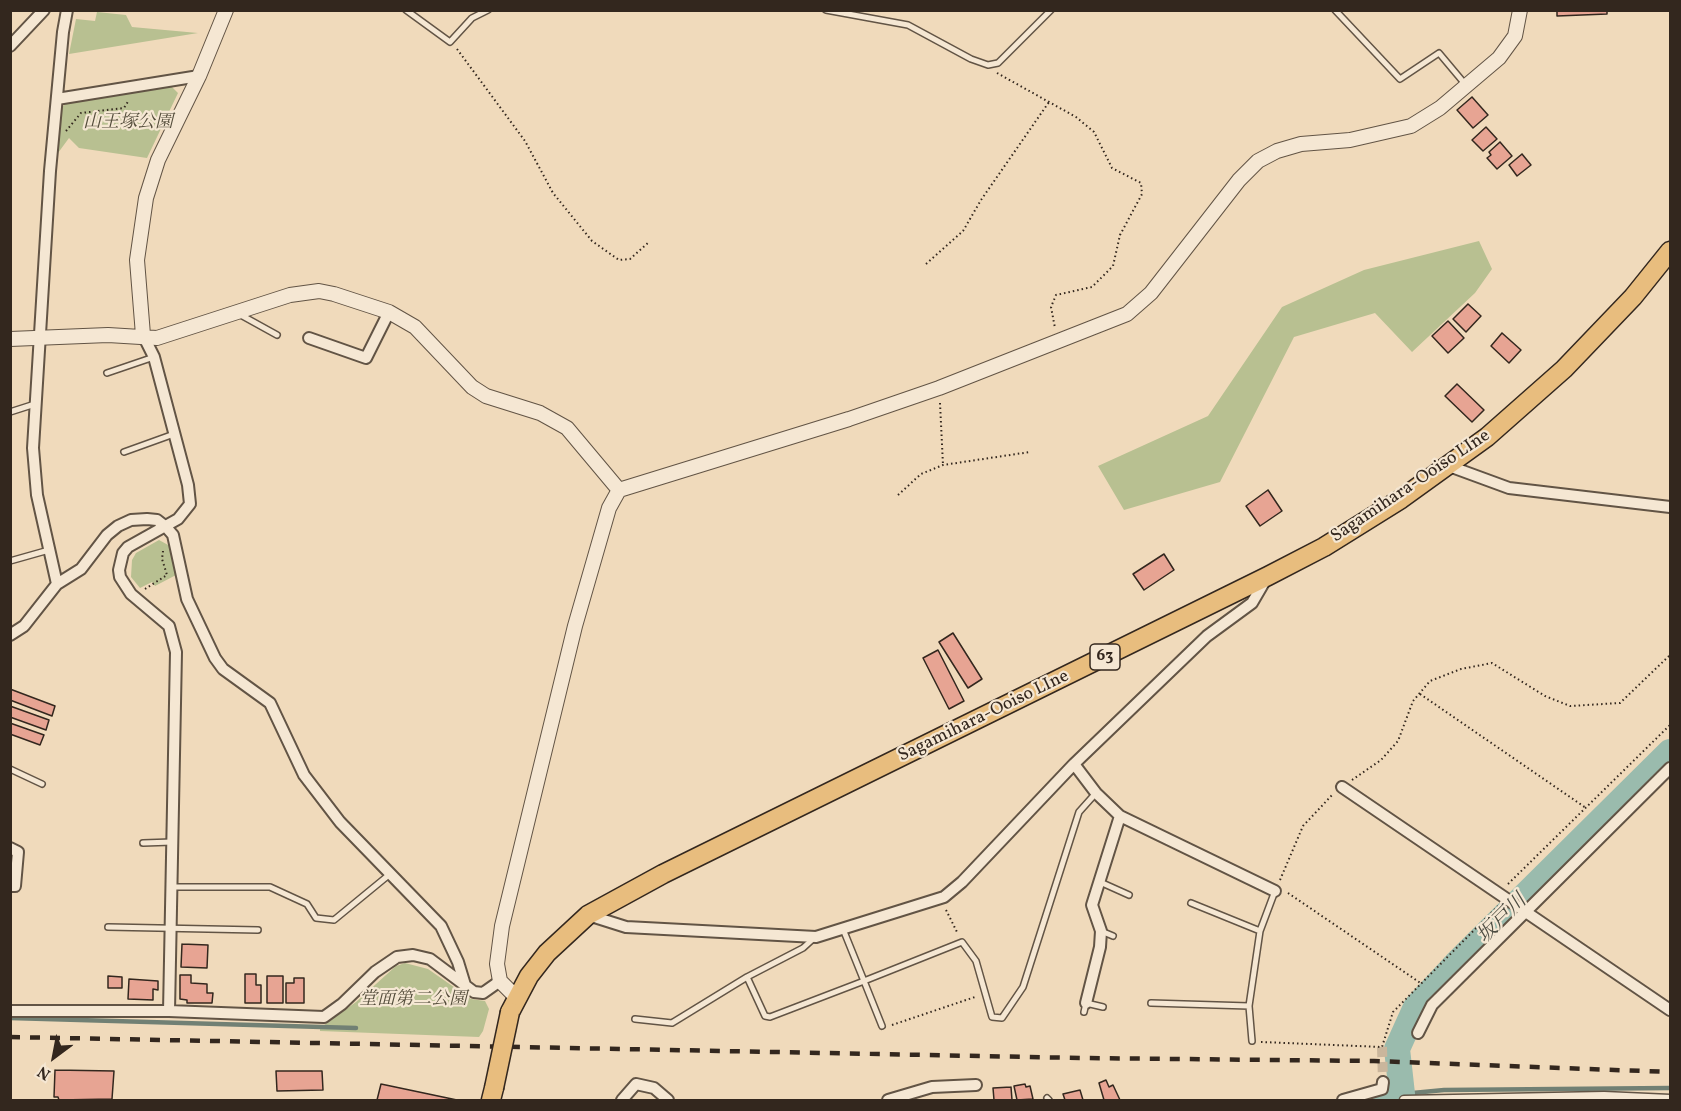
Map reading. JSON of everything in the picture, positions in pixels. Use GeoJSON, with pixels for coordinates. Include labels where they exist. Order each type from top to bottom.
{"type":"FeatureCollection","features":[{"type":"Feature","properties":{"kind":"main road","name":"Sagamihara-Ooiso LIne"},"geometry":{"type":"LineString","coordinates":[[493,1094],[513,1005],[547,953],[588,915],[674,869],[1268,576],[1363,523],[1449,466],[1487,437],[1564,369],[1625,305],[1671,251]]}},
{"type":"Feature","properties":{"kind":"street"},"geometry":{"type":"LineString","coordinates":[[10,46],[44,10]]}},
{"type":"Feature","properties":{"kind":"street"},"geometry":{"type":"LineString","coordinates":[[57,584],[37,495],[34,460],[57,99],[68,10]]}},
{"type":"Feature","properties":{"kind":"street"},"geometry":{"type":"LineString","coordinates":[[169,1011],[176,652],[169,626],[132,594],[120,577],[119,570],[123,553],[129,547],[178,519],[190,504],[188,485],[154,357],[144,335],[137,260],[146,198],[158,160],[200,76],[226,10]]}},
{"type":"Feature","properties":{"kind":"street"},"geometry":{"type":"LineString","coordinates":[[513,1005],[500,981],[497,964],[502,926],[532,794],[575,626],[609,508],[619,490],[849,419],[939,388],[1127,314],[1151,292],[1239,180],[1258,161],[1277,151],[1301,144],[1350,140],[1385,134],[1411,126],[1440,108],[1499,58],[1515,36],[1520,10]]}},
{"type":"Feature","properties":{"kind":"street"},"geometry":{"type":"LineString","coordinates":[[57,99],[200,76]]}},
{"type":"Feature","properties":{"kind":"street"},"geometry":{"type":"LineString","coordinates":[[10,339],[144,335],[157,338],[290,295],[319,291],[389,312],[409,323],[429,339],[472,387],[486,396],[540,413],[567,428],[619,490]]}},
{"type":"Feature","properties":{"kind":"street"},"geometry":{"type":"LineString","coordinates":[[309,338],[321,347],[366,358],[389,312]]}},
{"type":"Feature","properties":{"kind":"street"},"geometry":{"type":"LineString","coordinates":[[1449,466],[1476,478],[1509,488],[1671,507]]}},
{"type":"Feature","properties":{"kind":"street"},"geometry":{"type":"LineString","coordinates":[[10,635],[24,626],[57,584],[81,569],[118,526],[131,520],[157,520],[173,535],[187,599],[197,615],[215,658],[223,669],[270,703],[304,775],[340,822],[441,926],[458,962],[466,986]]}},
{"type":"Feature","properties":{"kind":"street"},"geometry":{"type":"LineString","coordinates":[[588,915],[626,927],[785,933],[816,937],[940,898],[962,882],[1074,764],[1207,636],[1252,603],[1268,576]]}},
{"type":"Feature","properties":{"kind":"street"},"geometry":{"type":"LineString","coordinates":[[1074,764],[1096,793],[1120,816],[1276,888]]}},
{"type":"Feature","properties":{"kind":"street"},"geometry":{"type":"LineString","coordinates":[[1418,1033],[1432,1005],[1671,768]]}},
{"type":"Feature","properties":{"kind":"street"},"geometry":{"type":"LineString","coordinates":[[1342,787],[1527,910],[1671,1010]]}},
{"type":"Feature","properties":{"kind":"street"},"geometry":{"type":"LineString","coordinates":[[1085,1007],[1100,946],[1101,931],[1092,905],[1120,816]]}},
{"type":"Feature","properties":{"kind":"street"},"geometry":{"type":"LineString","coordinates":[[10,848],[18,852],[15,886],[10,886]]}},
{"type":"Feature","properties":{"kind":"street"},"geometry":{"type":"LineString","coordinates":[[10,1011],[169,1011],[324,1017],[342,1004],[375,972],[397,957],[413,955],[430,959],[466,986],[483,993],[500,981]]}},
{"type":"Feature","properties":{"kind":"street"},"geometry":{"type":"LineString","coordinates":[[1343,1101],[1382,1089],[1383,1082]]}},
{"type":"Feature","properties":{"kind":"street"},"geometry":{"type":"LineString","coordinates":[[622,1101],[636,1084],[654,1088],[668,1101]]}},
{"type":"Feature","properties":{"kind":"street"},"geometry":{"type":"LineString","coordinates":[[888,1101],[932,1087],[976,1085]]}},
{"type":"Feature","properties":{"kind":"street"},"geometry":{"type":"LineString","coordinates":[[1404,1101],[1604,1096],[1671,1099]]}},
{"type":"Feature","properties":{"kind":"lane"},"geometry":{"type":"LineString","coordinates":[[406,10],[450,42],[472,18],[488,10]]}},
{"type":"Feature","properties":{"kind":"lane"},"geometry":{"type":"LineString","coordinates":[[826,10],[908,25],[970,59],[988,65],[998,63],[1051,10]]}},
{"type":"Feature","properties":{"kind":"lane"},"geometry":{"type":"LineString","coordinates":[[1335,10],[1400,79],[1439,53],[1467,85]]}},
{"type":"Feature","properties":{"kind":"lane"},"geometry":{"type":"LineString","coordinates":[[235,312],[277,335]]}},
{"type":"Feature","properties":{"kind":"lane"},"geometry":{"type":"LineString","coordinates":[[107,373],[154,357]]}},
{"type":"Feature","properties":{"kind":"lane"},"geometry":{"type":"LineString","coordinates":[[10,412],[38,404]]}},
{"type":"Feature","properties":{"kind":"lane"},"geometry":{"type":"LineString","coordinates":[[124,452],[174,434]]}},
{"type":"Feature","properties":{"kind":"lane"},"geometry":{"type":"LineString","coordinates":[[10,561],[50,550]]}},
{"type":"Feature","properties":{"kind":"lane"},"geometry":{"type":"LineString","coordinates":[[10,769],[42,784]]}},
{"type":"Feature","properties":{"kind":"lane"},"geometry":{"type":"LineString","coordinates":[[747,977],[765,1016],[770,1017],[962,942],[976,961],[992,1017],[1002,1018],[1023,987],[1079,812],[1096,793]]}},
{"type":"Feature","properties":{"kind":"lane"},"geometry":{"type":"LineString","coordinates":[[143,843],[173,842]]}},
{"type":"Feature","properties":{"kind":"lane"},"geometry":{"type":"LineString","coordinates":[[171,887],[270,887],[307,904],[316,918],[334,920],[390,874]]}},
{"type":"Feature","properties":{"kind":"lane"},"geometry":{"type":"LineString","coordinates":[[1100,882],[1129,895]]}},
{"type":"Feature","properties":{"kind":"lane"},"geometry":{"type":"LineString","coordinates":[[1252,1041],[1249,1006],[1260,931],[1276,888]]}},
{"type":"Feature","properties":{"kind":"lane"},"geometry":{"type":"LineString","coordinates":[[1191,903],[1260,931]]}},
{"type":"Feature","properties":{"kind":"lane"},"geometry":{"type":"LineString","coordinates":[[108,927],[171,931],[258,930]]}},
{"type":"Feature","properties":{"kind":"lane"},"geometry":{"type":"LineString","coordinates":[[843,928],[882,1026]]}},
{"type":"Feature","properties":{"kind":"lane"},"geometry":{"type":"LineString","coordinates":[[1101,931],[1113,936]]}},
{"type":"Feature","properties":{"kind":"lane"},"geometry":{"type":"LineString","coordinates":[[635,1019],[672,1023],[747,977],[803,948],[816,937]]}},
{"type":"Feature","properties":{"kind":"lane"},"geometry":{"type":"LineString","coordinates":[[1151,1003],[1249,1006]]}},
{"type":"Feature","properties":{"kind":"lane"},"geometry":{"type":"LineString","coordinates":[[1085,1007],[1103,1007]]}},
{"type":"Feature","properties":{"kind":"path"},"geometry":{"type":"LineString","coordinates":[[450,42],[477,72],[501,110],[525,141],[553,193],[592,241],[619,260],[630,259],[649,242]]}},
{"type":"Feature","properties":{"kind":"path"},"geometry":{"type":"LineString","coordinates":[[988,65],[1000,75],[1076,117],[1094,132],[1112,168],[1141,183],[1142,194],[1120,235],[1116,259],[1105,276],[1092,287],[1060,292],[1053,300],[1051,307],[1058,342]]}},
{"type":"Feature","properties":{"kind":"path"},"geometry":{"type":"LineString","coordinates":[[64,132],[81,113],[124,108],[129,101]]}},
{"type":"Feature","properties":{"kind":"path"},"geometry":{"type":"LineString","coordinates":[[926,264],[963,231],[981,200],[1049,102]]}},
{"type":"Feature","properties":{"kind":"path"},"geometry":{"type":"LineString","coordinates":[[79,106],[81,113]]}},
{"type":"Feature","properties":{"kind":"path"},"geometry":{"type":"LineString","coordinates":[[939,388],[944,465]]}},
{"type":"Feature","properties":{"kind":"path"},"geometry":{"type":"LineString","coordinates":[[898,495],[921,474],[944,465],[1030,452]]}},
{"type":"Feature","properties":{"kind":"path"},"geometry":{"type":"LineString","coordinates":[[146,589],[167,575],[162,559]]}},
{"type":"Feature","properties":{"kind":"path"},"geometry":{"type":"LineString","coordinates":[[1422,984],[1276,888],[1303,826],[1323,802],[1381,759],[1398,741],[1413,700],[1430,681],[1461,669],[1492,663],[1545,696],[1570,706],[1620,703],[1671,655]]}},
{"type":"Feature","properties":{"kind":"path"},"geometry":{"type":"LineString","coordinates":[[1419,694],[1586,808]]}},
{"type":"Feature","properties":{"kind":"path"},"geometry":{"type":"LineString","coordinates":[[1507,891],[1507,885],[1671,725]]}},
{"type":"Feature","properties":{"kind":"path"},"geometry":{"type":"LineString","coordinates":[[940,898],[962,942]]}},
{"type":"Feature","properties":{"kind":"path"},"geometry":{"type":"LineString","coordinates":[[1252,1041],[1382,1047],[1393,1012],[1499,905]]}},
{"type":"Feature","properties":{"kind":"path"},"geometry":{"type":"LineString","coordinates":[[882,1026],[884,1028],[985,994]]}},
{"type":"Feature","properties":{"kind":"green space"},"geometry":{"type":"Polygon","coordinates":[[[97,12],[126,15],[132,27],[198,33],[69,54],[76,19],[95,21],[97,12]]]}},
{"type":"Feature","properties":{"kind":"green space","name":"山王塚公園"},"geometry":{"type":"Polygon","coordinates":[[[171,86],[178,93],[147,158],[79,148],[69,138],[58,153],[61,108],[68,102],[171,86]]]}},
{"type":"Feature","properties":{"kind":"green space"},"geometry":{"type":"Polygon","coordinates":[[[1479,241],[1492,269],[1475,293],[1412,352],[1375,313],[1294,337],[1220,482],[1124,510],[1098,466],[1208,416],[1282,307],[1364,270],[1479,241]]]}},
{"type":"Feature","properties":{"kind":"green space"},"geometry":{"type":"Polygon","coordinates":[[[159,540],[170,546],[176,575],[155,586],[152,582],[140,588],[131,577],[132,560],[136,553],[159,540]]]}},
{"type":"Feature","properties":{"kind":"green space","name":"堂面第二公園"},"geometry":{"type":"Polygon","coordinates":[[[405,963],[428,969],[471,999],[485,1001],[489,1009],[479,1037],[320,1031],[320,1028],[356,1002],[396,966],[405,963]]]}},
{"type":"Feature","properties":{"kind":"building"},"geometry":{"type":"Polygon","coordinates":[[[1557,10],[1607,10],[1607,14],[1557,16],[1557,10]]]}},
{"type":"Feature","properties":{"kind":"building"},"geometry":{"type":"Polygon","coordinates":[[[1472,97],[1488,115],[1473,128],[1457,110],[1472,97]]]}},
{"type":"Feature","properties":{"kind":"building"},"geometry":{"type":"Polygon","coordinates":[[[1486,127],[1497,139],[1483,151],[1472,140],[1486,127]]]}},
{"type":"Feature","properties":{"kind":"building"},"geometry":{"type":"Polygon","coordinates":[[[1500,142],[1512,156],[1497,169],[1487,158],[1491,155],[1489,152],[1500,142]]]}},
{"type":"Feature","properties":{"kind":"building"},"geometry":{"type":"Polygon","coordinates":[[[1522,154],[1531,165],[1517,176],[1509,165],[1522,154]]]}},
{"type":"Feature","properties":{"kind":"building"},"geometry":{"type":"Polygon","coordinates":[[[1468,304],[1481,316],[1466,332],[1453,319],[1468,304]]]}},
{"type":"Feature","properties":{"kind":"building"},"geometry":{"type":"Polygon","coordinates":[[[1448,321],[1464,338],[1448,353],[1432,336],[1448,321]]]}},
{"type":"Feature","properties":{"kind":"building"},"geometry":{"type":"Polygon","coordinates":[[[1502,333],[1521,350],[1509,363],[1491,346],[1502,333]]]}},
{"type":"Feature","properties":{"kind":"building"},"geometry":{"type":"Polygon","coordinates":[[[1457,384],[1484,410],[1472,422],[1445,396],[1457,384]]]}},
{"type":"Feature","properties":{"kind":"building"},"geometry":{"type":"Polygon","coordinates":[[[1268,490],[1282,511],[1260,526],[1246,506],[1268,490]]]}},
{"type":"Feature","properties":{"kind":"building"},"geometry":{"type":"Polygon","coordinates":[[[1164,554],[1174,570],[1144,590],[1133,574],[1164,554]]]}},
{"type":"Feature","properties":{"kind":"building"},"geometry":{"type":"Polygon","coordinates":[[[953,633],[982,679],[968,688],[939,642],[953,633]]]}},
{"type":"Feature","properties":{"kind":"building"},"geometry":{"type":"Polygon","coordinates":[[[938,650],[964,701],[949,709],[923,658],[938,650]]]}},
{"type":"Feature","properties":{"kind":"building"},"geometry":{"type":"Polygon","coordinates":[[[10,689],[55,706],[52,716],[10,700],[10,689]]]}},
{"type":"Feature","properties":{"kind":"building"},"geometry":{"type":"Polygon","coordinates":[[[10,706],[49,720],[46,730],[10,717],[10,706]]]}},
{"type":"Feature","properties":{"kind":"building"},"geometry":{"type":"Polygon","coordinates":[[[10,723],[44,735],[40,745],[10,734],[10,723]]]}},
{"type":"Feature","properties":{"kind":"building"},"geometry":{"type":"Polygon","coordinates":[[[182,944],[208,945],[207,968],[181,967],[182,944]]]}},
{"type":"Feature","properties":{"kind":"building"},"geometry":{"type":"Polygon","coordinates":[[[245,974],[256,974],[256,985],[261,985],[261,1003],[245,1003],[245,974]]]}},
{"type":"Feature","properties":{"kind":"building"},"geometry":{"type":"Polygon","coordinates":[[[180,975],[191,975],[191,983],[207,984],[207,993],[213,993],[212,1003],[187,1003],[187,1000],[180,999],[180,975]]]}},
{"type":"Feature","properties":{"kind":"building"},"geometry":{"type":"Polygon","coordinates":[[[108,976],[122,977],[122,988],[108,988],[108,976]]]}},
{"type":"Feature","properties":{"kind":"building"},"geometry":{"type":"Polygon","coordinates":[[[267,976],[283,976],[283,1003],[267,1003],[267,976]]]}},
{"type":"Feature","properties":{"kind":"building"},"geometry":{"type":"Polygon","coordinates":[[[294,978],[304,978],[304,1003],[286,1003],[286,983],[294,983],[294,978]]]}},
{"type":"Feature","properties":{"kind":"building"},"geometry":{"type":"Polygon","coordinates":[[[129,979],[158,981],[158,990],[153,989],[153,1000],[128,999],[129,979]]]}},
{"type":"Feature","properties":{"kind":"building"},"geometry":{"type":"Polygon","coordinates":[[[55,1070],[114,1071],[112,1099],[59,1100],[58,1097],[54,1097],[55,1070]]]}},
{"type":"Feature","properties":{"kind":"building"},"geometry":{"type":"Polygon","coordinates":[[[276,1071],[322,1071],[323,1090],[277,1091],[276,1071]]]}},
{"type":"Feature","properties":{"kind":"building"},"geometry":{"type":"Polygon","coordinates":[[[1106,1080],[1109,1087],[1113,1085],[1120,1100],[1104,1100],[1099,1083],[1106,1080]]]}},
{"type":"Feature","properties":{"kind":"building"},"geometry":{"type":"Polygon","coordinates":[[[381,1084],[457,1100],[377,1100],[381,1084]]]}},
{"type":"Feature","properties":{"kind":"building"},"geometry":{"type":"Polygon","coordinates":[[[1025,1084],[1026,1087],[1030,1086],[1033,1099],[1017,1100],[1014,1086],[1025,1084]]]}},
{"type":"Feature","properties":{"kind":"building"},"geometry":{"type":"Polygon","coordinates":[[[1011,1087],[1012,1100],[994,1100],[993,1088],[1011,1087]]]}},
{"type":"Feature","properties":{"kind":"building"},"geometry":{"type":"Polygon","coordinates":[[[1080,1090],[1083,1100],[1065,1100],[1063,1094],[1080,1090]]]}},
{"type":"Feature","properties":{"kind":"waterway","name":"坂戸川"},"geometry":{"type":"LineString","coordinates":[[1379,1100],[1402,1094],[1397,1049],[1416,1007],[1456,964],[1670,752]]}},
{"type":"Feature","properties":{"kind":"waterway"},"geometry":{"type":"LineString","coordinates":[[10,1018],[356,1028]]}},
{"type":"Feature","properties":{"kind":"waterway"},"geometry":{"type":"LineString","coordinates":[[1402,1094],[1444,1090],[1670,1088]]}},
{"type":"Feature","properties":{"kind":"tunnel"},"geometry":{"type":"LineString","coordinates":[[1382,1047],[1383,1082]]}},
{"type":"Feature","properties":{"kind":"railway"},"geometry":{"type":"LineString","coordinates":[[10,1037],[1080,1058],[1374,1061],[1670,1072]]}}]}
